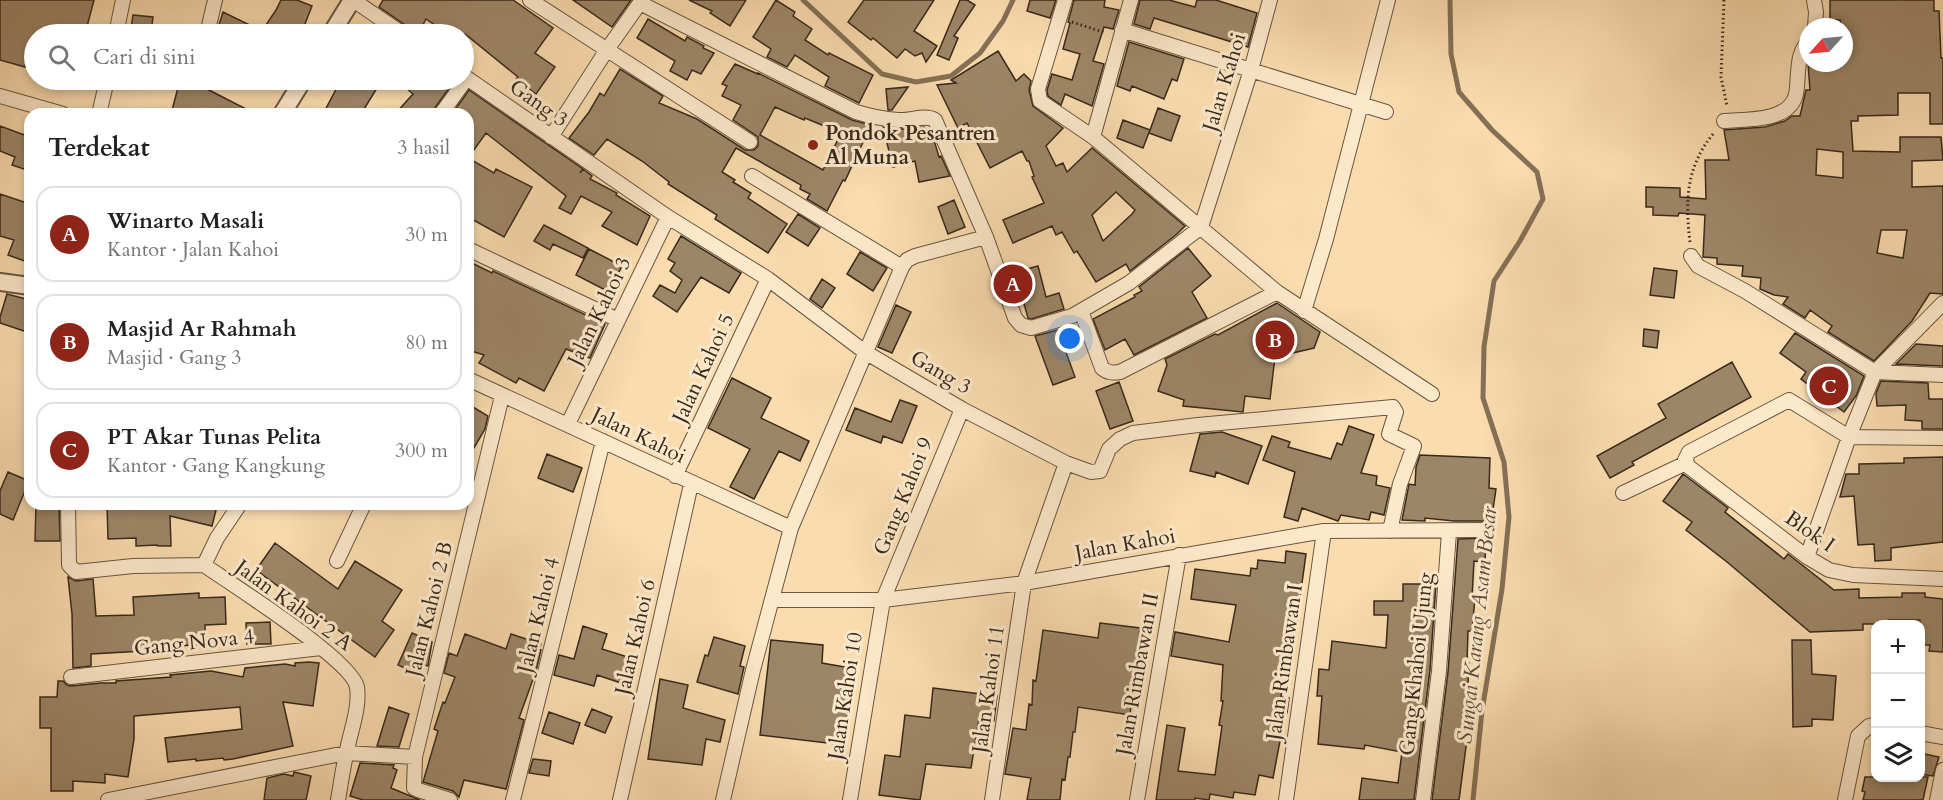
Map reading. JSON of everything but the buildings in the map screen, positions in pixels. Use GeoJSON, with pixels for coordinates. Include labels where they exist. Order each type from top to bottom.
{"type":"FeatureCollection","features":[{"type":"Feature","properties":{"kind":"street"},"geometry":{"type":"LineString","coordinates":[[118,24],[123,0]]}},
{"type":"Feature","properties":{"kind":"street"},"geometry":{"type":"LineString","coordinates":[[209,24],[215,0]]}},
{"type":"Feature","properties":{"kind":"street"},"geometry":{"type":"LineString","coordinates":[[337,24],[353,0],[388,24]]}},
{"type":"Feature","properties":{"kind":"street"},"geometry":{"type":"LineString","coordinates":[[530,0],[750,142]]}},
{"type":"Feature","properties":{"kind":"street"},"geometry":{"type":"LineString","coordinates":[[1065,0],[1038,96],[1040,101],[1093,137],[1277,292],[1432,394]]}},
{"type":"Feature","properties":{"kind":"street"},"geometry":{"type":"LineString","coordinates":[[1093,137],[1131,0]]}},
{"type":"Feature","properties":{"kind":"street","name":"Jalan Kahoi"},"geometry":{"type":"LineString","coordinates":[[1202,227],[1251,70],[1270,0]]}},
{"type":"Feature","properties":{"kind":"street"},"geometry":{"type":"LineString","coordinates":[[1304,311],[1362,104],[1388,0]]}},
{"type":"Feature","properties":{"kind":"street"},"geometry":{"type":"LineString","coordinates":[[1814,0],[1816,18]]}},
{"type":"Feature","properties":{"kind":"street"},"geometry":{"type":"LineString","coordinates":[[551,137],[606,51],[641,2],[856,112],[899,120],[930,117],[935,120],[986,237],[1015,318],[1021,326],[1031,328],[1081,311],[1129,283],[1202,227]]}},
{"type":"Feature","properties":{"kind":"street"},"geometry":{"type":"LineString","coordinates":[[1120,34],[1251,70],[1386,112]]}},
{"type":"Feature","properties":{"kind":"street"},"geometry":{"type":"LineString","coordinates":[[1724,122],[1761,118],[1786,110],[1794,100],[1799,58]]}},
{"type":"Feature","properties":{"kind":"street","name":"Gang 3"},"geometry":{"type":"LineString","coordinates":[[474,83],[668,217],[768,279],[865,352],[962,409],[1066,463],[1091,472],[1100,471],[1109,449],[1120,439],[1133,433],[1395,408],[1396,412],[1389,434],[1413,445],[1413,448],[1400,484],[1390,531]]}},
{"type":"Feature","properties":{"kind":"street"},"geometry":{"type":"LineString","coordinates":[[100,108],[104,90]]}},
{"type":"Feature","properties":{"kind":"street"},"geometry":{"type":"LineString","coordinates":[[286,108],[297,90]]}},
{"type":"Feature","properties":{"kind":"street"},"geometry":{"type":"LineString","coordinates":[[445,108],[457,90]]}},
{"type":"Feature","properties":{"kind":"street"},"geometry":{"type":"LineString","coordinates":[[0,96],[42,108]]}},
{"type":"Feature","properties":{"kind":"street"},"geometry":{"type":"LineString","coordinates":[[752,176],[902,267]]}},
{"type":"Feature","properties":{"kind":"street","name":"Jalan Kahoi 3"},"geometry":{"type":"LineString","coordinates":[[568,424],[668,217]]}},
{"type":"Feature","properties":{"kind":"street"},"geometry":{"type":"LineString","coordinates":[[723,800],[753,670],[791,528],[902,267],[907,260],[915,256],[986,237]]}},
{"type":"Feature","properties":{"kind":"street"},"geometry":{"type":"LineString","coordinates":[[474,252],[618,320]]}},
{"type":"Feature","properties":{"kind":"street"},"geometry":{"type":"LineString","coordinates":[[1691,256],[1698,266],[1745,291],[1875,372],[1943,375]]}},
{"type":"Feature","properties":{"kind":"street","name":"Jalan Kahoi 5"},"geometry":{"type":"LineString","coordinates":[[675,476],[768,279]]}},
{"type":"Feature","properties":{"kind":"street"},"geometry":{"type":"LineString","coordinates":[[0,282],[24,285]]}},
{"type":"Feature","properties":{"kind":"street"},"geometry":{"type":"LineString","coordinates":[[1081,311],[1102,368],[1107,373],[1114,373],[1277,292]]}},
{"type":"Feature","properties":{"kind":"street"},"geometry":{"type":"LineString","coordinates":[[1808,557],[1849,437],[1875,372],[1943,303]]}},
{"type":"Feature","properties":{"kind":"street","name":"Jalan Kahoi"},"geometry":{"type":"LineString","coordinates":[[474,382],[568,424],[691,484],[791,528]]}},
{"type":"Feature","properties":{"kind":"street","name":"Jalan Kahoi 2 B"},"geometry":{"type":"LineString","coordinates":[[415,758],[502,396]]}},
{"type":"Feature","properties":{"kind":"street"},"geometry":{"type":"LineString","coordinates":[[1623,494],[1781,402],[1789,400],[1849,437],[1943,438]]}},
{"type":"Feature","properties":{"kind":"street","name":"Gang Kahoi 9"},"geometry":{"type":"LineString","coordinates":[[883,600],[962,409]]}},
{"type":"Feature","properties":{"kind":"street","name":"Jalan Kahoi 4"},"geometry":{"type":"LineString","coordinates":[[513,800],[603,441]]}},
{"type":"Feature","properties":{"kind":"street","name":"Blok I"},"geometry":{"type":"LineString","coordinates":[[1688,458],[1808,557],[1829,570],[1853,575],[1943,579]]}},
{"type":"Feature","properties":{"kind":"street","name":"Jalan Kahoi 11"},"geometry":{"type":"LineString","coordinates":[[992,800],[1024,583],[1066,463]]}},
{"type":"Feature","properties":{"kind":"street","name":"Jalan Kahoi 6"},"geometry":{"type":"LineString","coordinates":[[620,800],[691,484]]}},
{"type":"Feature","properties":{"kind":"street"},"geometry":{"type":"LineString","coordinates":[[68,510],[69,565],[76,572],[133,566],[204,566]]}},
{"type":"Feature","properties":{"kind":"street","name":"Jalan Kahoi 2 A"},"geometry":{"type":"LineString","coordinates":[[236,510],[217,538],[204,566],[290,624],[343,665],[351,675],[357,685],[357,702],[346,753]]}},
{"type":"Feature","properties":{"kind":"street"},"geometry":{"type":"LineString","coordinates":[[337,561],[361,510]]}},
{"type":"Feature","properties":{"kind":"street","name":"Jalan Kahoi"},"geometry":{"type":"LineString","coordinates":[[773,600],[883,600],[1024,583],[1324,531],[1484,530]]}},
{"type":"Feature","properties":{"kind":"street","name":"Jalan Rimbawan I"},"geometry":{"type":"LineString","coordinates":[[1286,800],[1324,531]]}},
{"type":"Feature","properties":{"kind":"street","name":"Gang Khahoi Ujung"},"geometry":{"type":"LineString","coordinates":[[1423,800],[1439,671],[1449,532]]}},
{"type":"Feature","properties":{"kind":"street","name":"Jalan Rimbawan II"},"geometry":{"type":"LineString","coordinates":[[1137,800],[1179,555]]}},
{"type":"Feature","properties":{"kind":"street","name":"Jalan Kahoi 10"},"geometry":{"type":"LineString","coordinates":[[849,800],[883,600]]}},
{"type":"Feature","properties":{"kind":"street","name":"Gang Nova 4"},"geometry":{"type":"LineString","coordinates":[[71,677],[321,648]]}},
{"type":"Feature","properties":{"kind":"street"},"geometry":{"type":"LineString","coordinates":[[1845,800],[1858,736],[1871,726]]}},
{"type":"Feature","properties":{"kind":"street"},"geometry":{"type":"LineString","coordinates":[[1925,734],[1943,737]]}},
{"type":"Feature","properties":{"kind":"street"},"geometry":{"type":"LineString","coordinates":[[338,800],[346,753]]}},
{"type":"Feature","properties":{"kind":"street"},"geometry":{"type":"LineString","coordinates":[[108,800],[346,753],[415,758],[414,788],[450,800]]}},
{"type":"Feature","properties":{"kind":"street"},"geometry":{"type":"LineString","coordinates":[[1937,800],[1943,770]]}},
{"type":"Feature","properties":{"kind":"path"},"geometry":{"type":"LineString","coordinates":[[1691,256],[1686,212],[1690,176],[1702,150],[1724,122],[1728,108],[1721,77],[1724,0]]}},
{"type":"Feature","properties":{"kind":"path"},"geometry":{"type":"LineString","coordinates":[[1060,18],[1120,34]]}},
{"type":"Feature","properties":{"kind":"waterway","name":"Sungai Karang Asam Besar"},"geometry":{"type":"LineString","coordinates":[[803,0],[882,74],[916,82],[951,76],[980,53],[1003,21],[1013,0]]}},
{"type":"Feature","properties":{"kind":"waterway","name":"Sungai Karang Asam Besar"},"geometry":{"type":"LineString","coordinates":[[1450,0],[1451,54],[1459,92],[1492,130],[1537,172],[1543,199],[1520,241],[1494,281],[1484,347],[1483,398],[1504,462],[1509,517],[1502,589],[1482,711],[1473,800]]}},
{"type":"Feature","properties":{"kind":"place","name":"Pondok Pesantren Al Muna"},"geometry":{"type":"Point","coordinates":[813,145]}},
{"type":"Feature","properties":{"kind":"place","name":"Winarto Masali"},"geometry":{"type":"Point","coordinates":[1013,284]}},
{"type":"Feature","properties":{"kind":"place","name":"Masjid Ar Rahmah"},"geometry":{"type":"Point","coordinates":[1275,340]}},
{"type":"Feature","properties":{"kind":"place","name":"PT Akar Tunas Pelita"},"geometry":{"type":"Point","coordinates":[1829,386]}}]}
